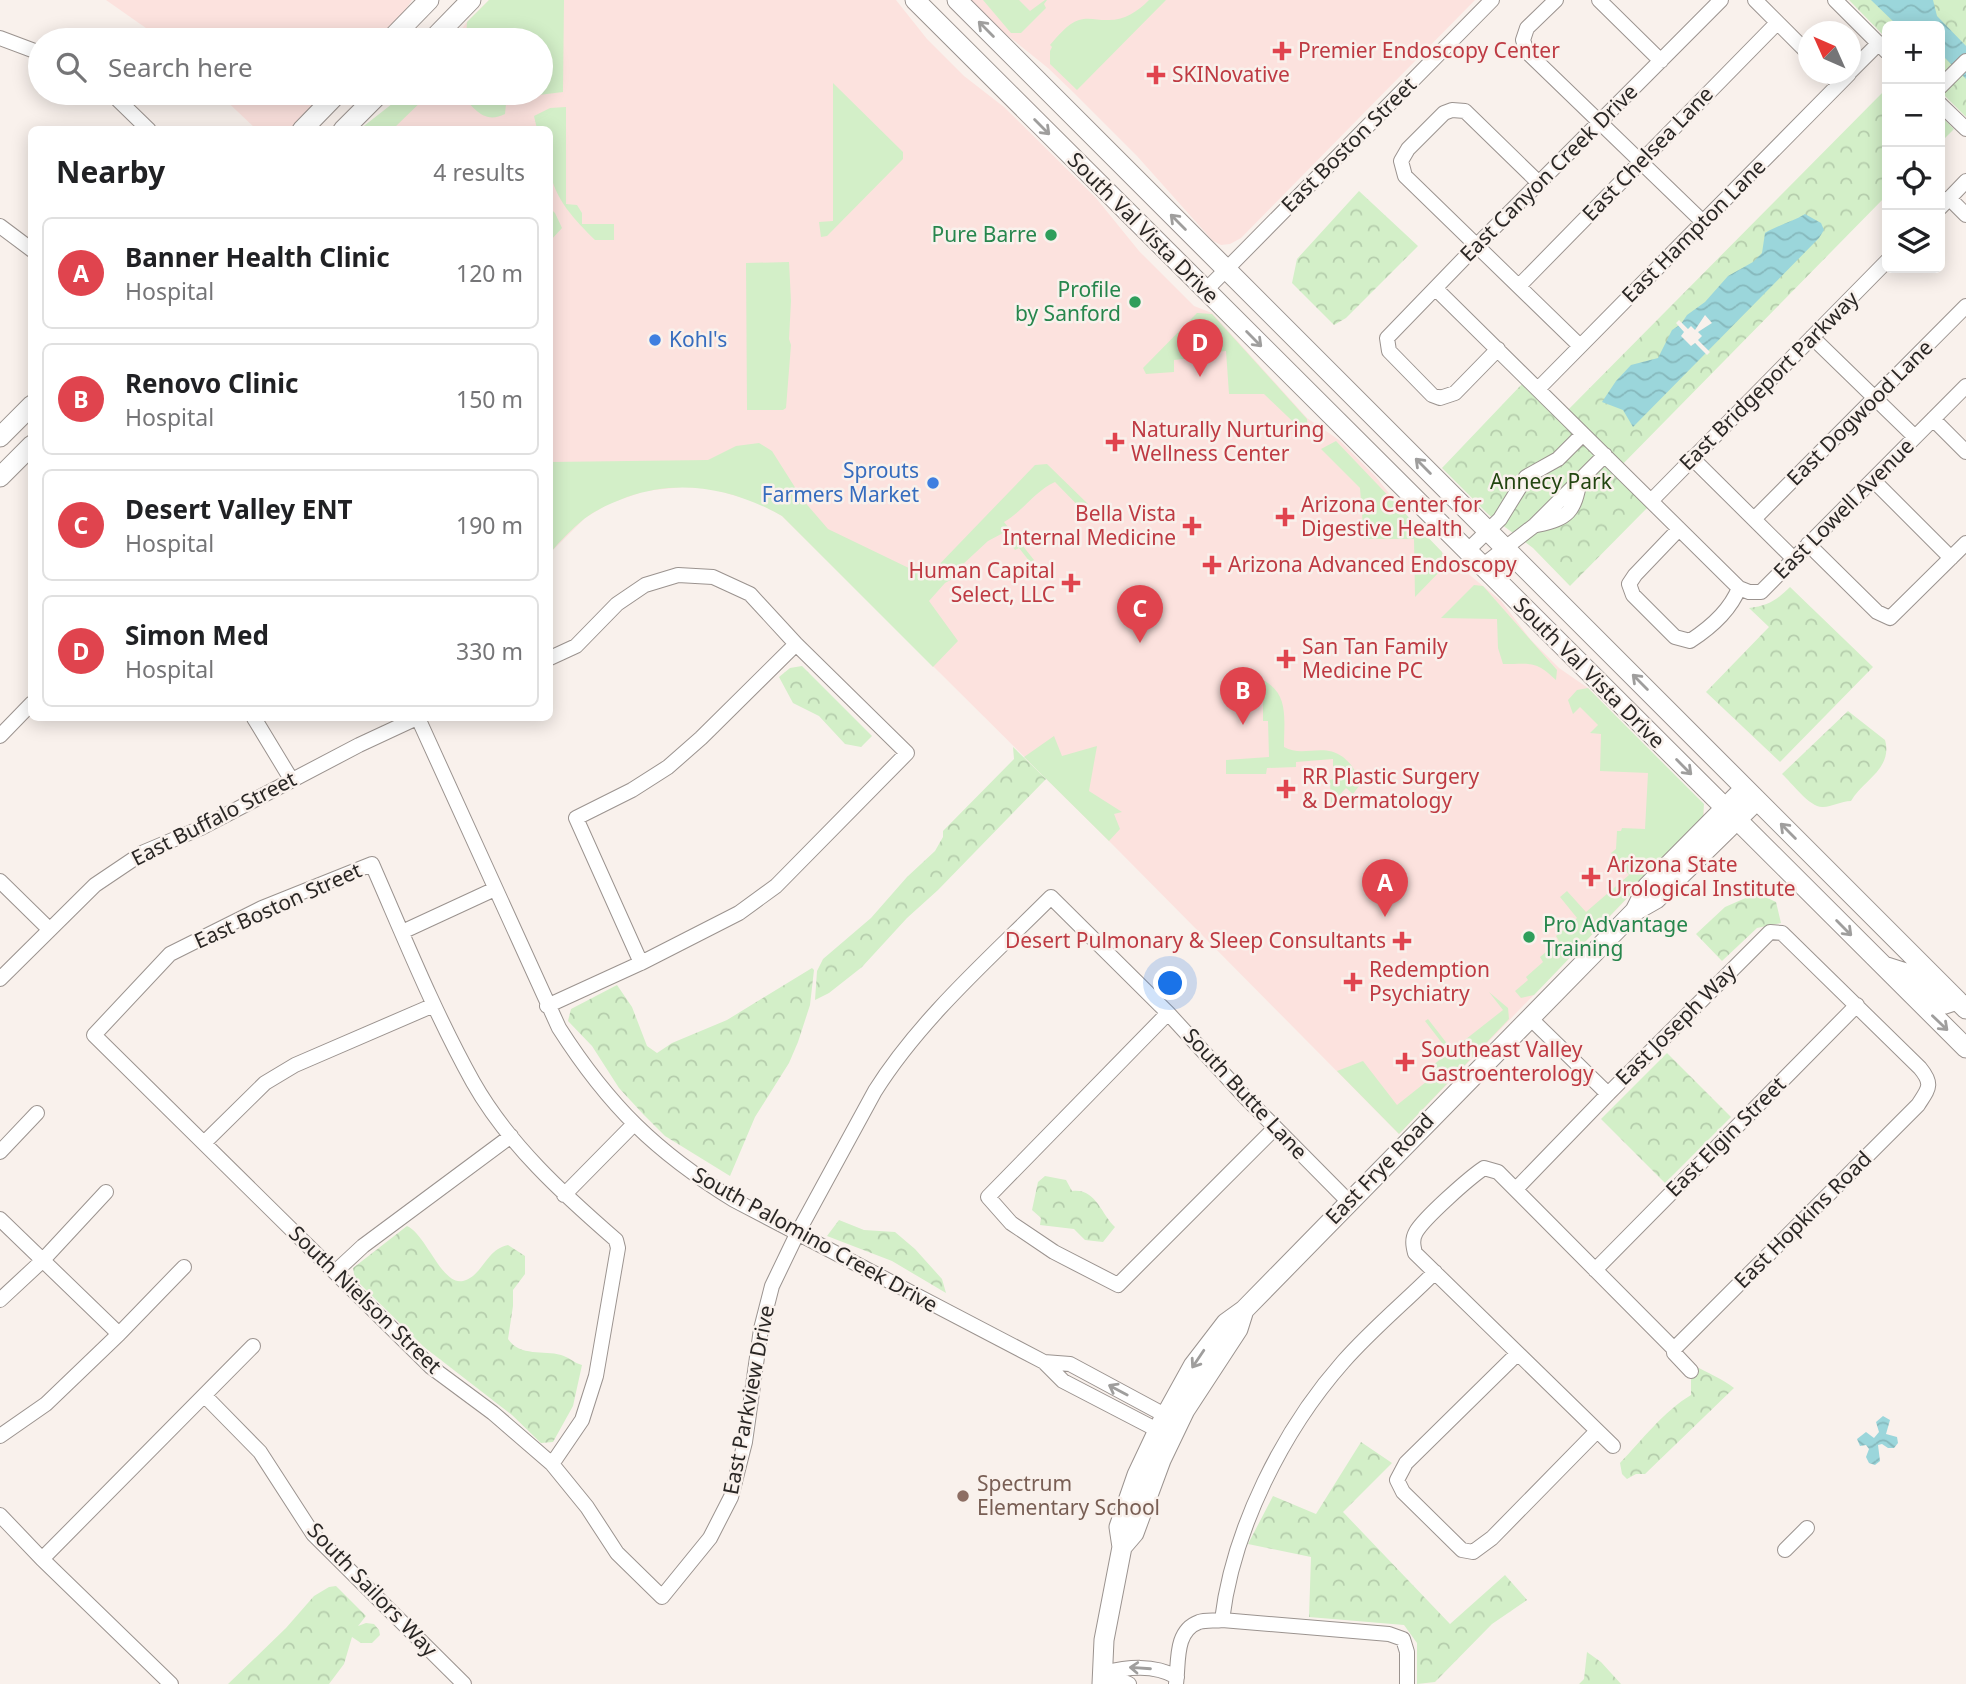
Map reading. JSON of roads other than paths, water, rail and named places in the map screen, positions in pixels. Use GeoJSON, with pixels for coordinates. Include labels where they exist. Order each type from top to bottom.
{"type":"FeatureCollection","features":[{"type":"Feature","properties":{"kind":"main road"},"geometry":{"type":"LineString","coordinates":[[444,28],[471,0]]}},
{"type":"Feature","properties":{"kind":"main road","name":"South Val Vista Drive"},"geometry":{"type":"LineString","coordinates":[[915,0],[1966,1048]]}},
{"type":"Feature","properties":{"kind":"main road","name":"South Val Vista Drive"},"geometry":{"type":"LineString","coordinates":[[957,0],[1961,1004]]}},
{"type":"Feature","properties":{"kind":"main road"},"geometry":{"type":"LineString","coordinates":[[402,28],[425,4],[434,28]]}},
{"type":"Feature","properties":{"kind":"main road"},"geometry":{"type":"LineString","coordinates":[[994,79],[1015,58]]}},
{"type":"Feature","properties":{"kind":"main road"},"geometry":{"type":"LineString","coordinates":[[306,126],[326,105]]}},
{"type":"Feature","properties":{"kind":"main road"},"geometry":{"type":"LineString","coordinates":[[347,126],[368,105]]}},
{"type":"Feature","properties":{"kind":"main road"},"geometry":{"type":"LineString","coordinates":[[0,437],[28,409]]}},
{"type":"Feature","properties":{"kind":"main road"},"geometry":{"type":"LineString","coordinates":[[0,477],[28,448]]}},
{"type":"Feature","properties":{"kind":"main road","name":"East Frye Road"},"geometry":{"type":"LineString","coordinates":[[1102,1679],[1107,1619],[1122,1547],[1134,1533],[1168,1426],[1238,1329],[1244,1310],[1635,911],[1647,887],[1751,794]]}},
{"type":"Feature","properties":{"kind":"main road"},"geometry":{"type":"LineString","coordinates":[[1880,964],[1912,975],[1945,1004],[1961,1004]]}},
{"type":"Feature","properties":{"kind":"street","name":"East Boston Street"},"geometry":{"type":"LineString","coordinates":[[1205,291],[1492,0]]}},
{"type":"Feature","properties":{"kind":"street"},"geometry":{"type":"LineString","coordinates":[[1556,0],[1527,28],[1523,40],[1527,52],[1703,222]]}},
{"type":"Feature","properties":{"kind":"street"},"geometry":{"type":"LineString","coordinates":[[1599,0],[1661,61]]}},
{"type":"Feature","properties":{"kind":"street","name":"East Canyon Creek Drive"},"geometry":{"type":"LineString","coordinates":[[1498,349],[1455,393],[1440,398],[1432,395],[1389,351],[1387,338],[1721,0]]}},
{"type":"Feature","properties":{"kind":"street"},"geometry":{"type":"LineString","coordinates":[[1755,0],[1798,43]]}},
{"type":"Feature","properties":{"kind":"street"},"geometry":{"type":"LineString","coordinates":[[1835,0],[1882,47]]}},
{"type":"Feature","properties":{"kind":"street","name":"East Chelsea Lane"},"geometry":{"type":"LineString","coordinates":[[1519,286],[1777,23]]}},
{"type":"Feature","properties":{"kind":"street"},"geometry":{"type":"LineString","coordinates":[[0,38],[28,48]]}},
{"type":"Feature","properties":{"kind":"street","name":"East Hampton Lane"},"geometry":{"type":"LineString","coordinates":[[1861,63],[1882,49]]}},
{"type":"Feature","properties":{"kind":"street"},"geometry":{"type":"LineString","coordinates":[[1945,82],[1966,61]]}},
{"type":"Feature","properties":{"kind":"street","name":"East Hampton Lane"},"geometry":{"type":"LineString","coordinates":[[1538,389],[1834,84]]}},
{"type":"Feature","properties":{"kind":"street"},"geometry":{"type":"LineString","coordinates":[[123,105],[145,126]]}},
{"type":"Feature","properties":{"kind":"street"},"geometry":{"type":"LineString","coordinates":[[1945,109],[1966,129]]}},
{"type":"Feature","properties":{"kind":"street"},"geometry":{"type":"LineString","coordinates":[[1539,183],[1465,111],[1452,110],[1444,113],[1408,149],[1401,161],[1405,176],[1580,346]]}},
{"type":"Feature","properties":{"kind":"street"},"geometry":{"type":"LineString","coordinates":[[1945,202],[1966,181]]}},
{"type":"Feature","properties":{"kind":"street"},"geometry":{"type":"LineString","coordinates":[[1945,204],[1966,215]]}},
{"type":"Feature","properties":{"kind":"street"},"geometry":{"type":"LineString","coordinates":[[0,226],[28,247]]}},
{"type":"Feature","properties":{"kind":"street","name":"East Bridgeport Parkway"},"geometry":{"type":"LineString","coordinates":[[1651,500],[1882,266]]}},
{"type":"Feature","properties":{"kind":"street"},"geometry":{"type":"LineString","coordinates":[[1436,289],[1739,588],[1733,603],[1703,633],[1689,641],[1675,638],[1633,595],[1629,584],[1679,529]]}},
{"type":"Feature","properties":{"kind":"street","name":"East Dogwood Lane"},"geometry":{"type":"LineString","coordinates":[[1754,519],[1966,306]]}},
{"type":"Feature","properties":{"kind":"street"},"geometry":{"type":"LineString","coordinates":[[1812,337],[1915,437]]}},
{"type":"Feature","properties":{"kind":"street","name":"East Lowell Avenue"},"geometry":{"type":"LineString","coordinates":[[1739,588],[1749,592],[1761,592],[1966,387]]}},
{"type":"Feature","properties":{"kind":"street"},"geometry":{"type":"LineString","coordinates":[[1933,419],[1966,452]]}},
{"type":"Feature","properties":{"kind":"street"},"geometry":{"type":"LineString","coordinates":[[1467,551],[1505,513],[1526,477],[1558,459],[1583,434]]}},
{"type":"Feature","properties":{"kind":"street"},"geometry":{"type":"LineString","coordinates":[[1482,566],[1535,525],[1605,455]]}},
{"type":"Feature","properties":{"kind":"street"},"geometry":{"type":"LineString","coordinates":[[1692,458],[1794,559]]}},
{"type":"Feature","properties":{"kind":"street"},"geometry":{"type":"LineString","coordinates":[[1873,480],[1951,558]]}},
{"type":"Feature","properties":{"kind":"street"},"geometry":{"type":"LineString","coordinates":[[1808,544],[1877,612],[1890,618],[1966,543]]}},
{"type":"Feature","properties":{"kind":"street"},"geometry":{"type":"LineString","coordinates":[[547,1006],[739,913],[776,886],[907,753],[796,644],[750,594],[713,577],[677,575],[645,584],[617,604],[576,646],[553,657]]}},
{"type":"Feature","properties":{"kind":"street"},"geometry":{"type":"LineString","coordinates":[[641,962],[576,818],[632,790],[668,767],[796,644]]}},
{"type":"Feature","properties":{"kind":"street"},"geometry":{"type":"LineString","coordinates":[[0,736],[28,708]]}},
{"type":"Feature","properties":{"kind":"street"},"geometry":{"type":"LineString","coordinates":[[256,721],[291,779]]}},
{"type":"Feature","properties":{"kind":"street","name":"East Buffalo Street"},"geometry":{"type":"LineString","coordinates":[[0,979],[95,885],[144,852],[201,828],[291,779],[412,721]]}},
{"type":"Feature","properties":{"kind":"street","name":"South Palomino Creek Drive"},"geometry":{"type":"LineString","coordinates":[[419,721],[547,1006],[590,1074],[634,1125],[694,1175],[797,1234],[1044,1362],[1063,1381],[1168,1426]]}},
{"type":"Feature","properties":{"kind":"street","name":"East Boston Street"},"geometry":{"type":"LineString","coordinates":[[94,1035],[170,954],[262,908],[372,864],[402,932]]}},
{"type":"Feature","properties":{"kind":"street"},"geometry":{"type":"LineString","coordinates":[[0,881],[49,929]]}},
{"type":"Feature","properties":{"kind":"street"},"geometry":{"type":"LineString","coordinates":[[495,889],[402,932],[474,1084],[511,1136],[564,1195],[616,1240],[618,1248],[596,1376],[582,1420],[552,1464]]}},
{"type":"Feature","properties":{"kind":"street","name":"South Butte Lane"},"geometry":{"type":"LineString","coordinates":[[1051,897],[1168,1013],[1275,1128],[1348,1201]]}},
{"type":"Feature","properties":{"kind":"street","name":"East Parkview Drive"},"geometry":{"type":"LineString","coordinates":[[662,1597],[710,1538],[731,1497],[745,1442],[761,1329],[772,1286],[797,1234],[890,1068],[950,999],[1051,897]]}},
{"type":"Feature","properties":{"kind":"street","name":"East Joseph Way"},"geometry":{"type":"LineString","coordinates":[[1516,1189],[1755,944],[1770,932],[1782,933],[1857,1005]]}},
{"type":"Feature","properties":{"kind":"street"},"geometry":{"type":"LineString","coordinates":[[204,1143],[265,1083],[295,1065],[434,1004]]}},
{"type":"Feature","properties":{"kind":"street","name":"East Hopkins Road"},"geometry":{"type":"LineString","coordinates":[[1674,1349],[1918,1105],[1928,1088],[1929,1078],[1857,1005]]}},
{"type":"Feature","properties":{"kind":"street","name":"East Elgin Street"},"geometry":{"type":"LineString","coordinates":[[1595,1269],[1857,1005]]}},
{"type":"Feature","properties":{"kind":"street"},"geometry":{"type":"LineString","coordinates":[[1168,1013],[988,1197],[1011,1223],[1054,1252],[1118,1285],[1275,1128]]}},
{"type":"Feature","properties":{"kind":"street"},"geometry":{"type":"LineString","coordinates":[[1530,1018],[1608,1094]]}},
{"type":"Feature","properties":{"kind":"street","name":"South Nielson Street"},"geometry":{"type":"LineString","coordinates":[[94,1035],[430,1367],[492,1413],[552,1464],[587,1507],[617,1553],[662,1597]]}},
{"type":"Feature","properties":{"kind":"street"},"geometry":{"type":"LineString","coordinates":[[0,1152],[37,1113]]}},
{"type":"Feature","properties":{"kind":"street"},"geometry":{"type":"LineString","coordinates":[[564,1195],[634,1125]]}},
{"type":"Feature","properties":{"kind":"street"},"geometry":{"type":"LineString","coordinates":[[335,1272],[363,1246],[511,1136]]}},
{"type":"Feature","properties":{"kind":"street"},"geometry":{"type":"LineString","coordinates":[[1613,1446],[1415,1253],[1412,1244],[1416,1231],[1470,1177],[1484,1168],[1498,1172],[1674,1349],[1674,1353],[1691,1371]]}},
{"type":"Feature","properties":{"kind":"street"},"geometry":{"type":"LineString","coordinates":[[0,1300],[42,1261],[106,1192]]}},
{"type":"Feature","properties":{"kind":"street"},"geometry":{"type":"LineString","coordinates":[[0,1219],[119,1334]]}},
{"type":"Feature","properties":{"kind":"street"},"geometry":{"type":"LineString","coordinates":[[0,1436],[46,1404],[184,1267]]}},
{"type":"Feature","properties":{"kind":"street"},"geometry":{"type":"LineString","coordinates":[[1222,1620],[1225,1594],[1250,1513],[1298,1424],[1344,1362],[1435,1272]]}},
{"type":"Feature","properties":{"kind":"street"},"geometry":{"type":"LineString","coordinates":[[41,1559],[253,1346]]}},
{"type":"Feature","properties":{"kind":"street"},"geometry":{"type":"LineString","coordinates":[[1517,1354],[1406,1463],[1397,1480],[1403,1492],[1462,1550],[1473,1552],[1492,1538],[1597,1431]]}},
{"type":"Feature","properties":{"kind":"street","name":"South Sailors Way"},"geometry":{"type":"LineString","coordinates":[[205,1396],[260,1452],[313,1534],[464,1684]]}},
{"type":"Feature","properties":{"kind":"street"},"geometry":{"type":"LineString","coordinates":[[0,1515],[41,1559],[171,1684]]}},
{"type":"Feature","properties":{"kind":"street"},"geometry":{"type":"LineString","coordinates":[[1785,1550],[1807,1528]]}},
{"type":"Feature","properties":{"kind":"street"},"geometry":{"type":"LineString","coordinates":[[1177,1680],[1180,1641],[1188,1629],[1199,1622],[1222,1620],[1390,1634],[1403,1639],[1407,1651],[1407,1684]]}},
{"type":"Feature","properties":{"kind":"street"},"geometry":{"type":"LineString","coordinates":[[1102,1679],[1129,1667],[1164,1670],[1177,1680]]}},
{"type":"Feature","properties":{"kind":"street"},"geometry":{"type":"LineString","coordinates":[[1102,1679],[1129,1684]]}},
{"type":"Feature","properties":{"kind":"street"},"geometry":{"type":"LineString","coordinates":[[1164,1684],[1177,1680]]}},
{"type":"Feature","properties":{"kind":"water"},"geometry":{"type":"Polygon","coordinates":[[[1871,0],[1933,0],[1937,16],[1942,21],[1893,21],[1871,0]]]}},
{"type":"Feature","properties":{"kind":"water"},"geometry":{"type":"Polygon","coordinates":[[[1945,24],[1966,46],[1966,79],[1945,58],[1945,24]]]}},
{"type":"Feature","properties":{"kind":"water"},"geometry":{"type":"Polygon","coordinates":[[[1805,214],[1821,223],[1824,230],[1819,238],[1633,427],[1623,410],[1602,402],[1631,365],[1658,358],[1672,330],[1705,302],[1728,276],[1753,262],[1762,253],[1765,233],[1805,214]]]}},
{"type":"Feature","properties":{"kind":"water"},"geometry":{"type":"Polygon","coordinates":[[[1883,1416],[1890,1420],[1886,1434],[1897,1437],[1898,1443],[1894,1448],[1878,1445],[1880,1461],[1875,1465],[1869,1463],[1866,1457],[1869,1449],[1866,1445],[1860,1446],[1857,1439],[1866,1432],[1874,1438],[1879,1432],[1876,1422],[1883,1416]]]}},
{"type":"Feature","properties":{"kind":"place","name":"Premier Endoscopy Center"},"geometry":{"type":"Point","coordinates":[1282,51]}},
{"type":"Feature","properties":{"kind":"place","name":"SKINovative"},"geometry":{"type":"Point","coordinates":[1156,75]}},
{"type":"Feature","properties":{"kind":"place","name":"Pure Barre"},"geometry":{"type":"Point","coordinates":[1051,235]}},
{"type":"Feature","properties":{"kind":"place","name":"Profile by Sanford"},"geometry":{"type":"Point","coordinates":[1135,302]}},
{"type":"Feature","properties":{"kind":"place","name":"Kohl's"},"geometry":{"type":"Point","coordinates":[655,340]}},
{"type":"Feature","properties":{"kind":"place","name":"Simon Med"},"geometry":{"type":"Point","coordinates":[1200,377]}},
{"type":"Feature","properties":{"kind":"place","name":"Naturally Nurturing Wellness Center"},"geometry":{"type":"Point","coordinates":[1115,442]}},
{"type":"Feature","properties":{"kind":"place","name":"Sprouts Farmers Market"},"geometry":{"type":"Point","coordinates":[933,483]}},
{"type":"Feature","properties":{"kind":"place","name":"Arizona Center for Digestive Health"},"geometry":{"type":"Point","coordinates":[1285,517]}},
{"type":"Feature","properties":{"kind":"place","name":"Bella Vista Internal Medicine"},"geometry":{"type":"Point","coordinates":[1192,526]}},
{"type":"Feature","properties":{"kind":"place","name":"Arizona Advanced Endoscopy"},"geometry":{"type":"Point","coordinates":[1212,565]}},
{"type":"Feature","properties":{"kind":"place","name":"Human Capital Select, LLC"},"geometry":{"type":"Point","coordinates":[1071,583]}},
{"type":"Feature","properties":{"kind":"place","name":"Desert Valley ENT"},"geometry":{"type":"Point","coordinates":[1140,643]}},
{"type":"Feature","properties":{"kind":"place","name":"San Tan Family Medicine PC"},"geometry":{"type":"Point","coordinates":[1286,659]}},
{"type":"Feature","properties":{"kind":"place","name":"Renovo Clinic"},"geometry":{"type":"Point","coordinates":[1243,725]}},
{"type":"Feature","properties":{"kind":"place","name":"RR Plastic Surgery & Dermatology"},"geometry":{"type":"Point","coordinates":[1286,789]}},
{"type":"Feature","properties":{"kind":"place","name":"Arizona State Urological Institute"},"geometry":{"type":"Point","coordinates":[1591,877]}},
{"type":"Feature","properties":{"kind":"place","name":"Banner Health Clinic"},"geometry":{"type":"Point","coordinates":[1385,917]}},
{"type":"Feature","properties":{"kind":"place","name":"Pro Advantage Training"},"geometry":{"type":"Point","coordinates":[1529,937]}},
{"type":"Feature","properties":{"kind":"place","name":"Desert Pulmonary & Sleep Consultants"},"geometry":{"type":"Point","coordinates":[1402,941]}},
{"type":"Feature","properties":{"kind":"place","name":"Redemption Psychiatry"},"geometry":{"type":"Point","coordinates":[1353,982]}},
{"type":"Feature","properties":{"kind":"place","name":"Southeast Valley Gastroenterology"},"geometry":{"type":"Point","coordinates":[1405,1062]}},
{"type":"Feature","properties":{"kind":"place","name":"Spectrum Elementary School"},"geometry":{"type":"Point","coordinates":[963,1496]}},
{"type":"Feature","properties":{"kind":"park label","name":"Annecy Park"},"geometry":{"type":"Point","coordinates":[1551,482]}}]}
